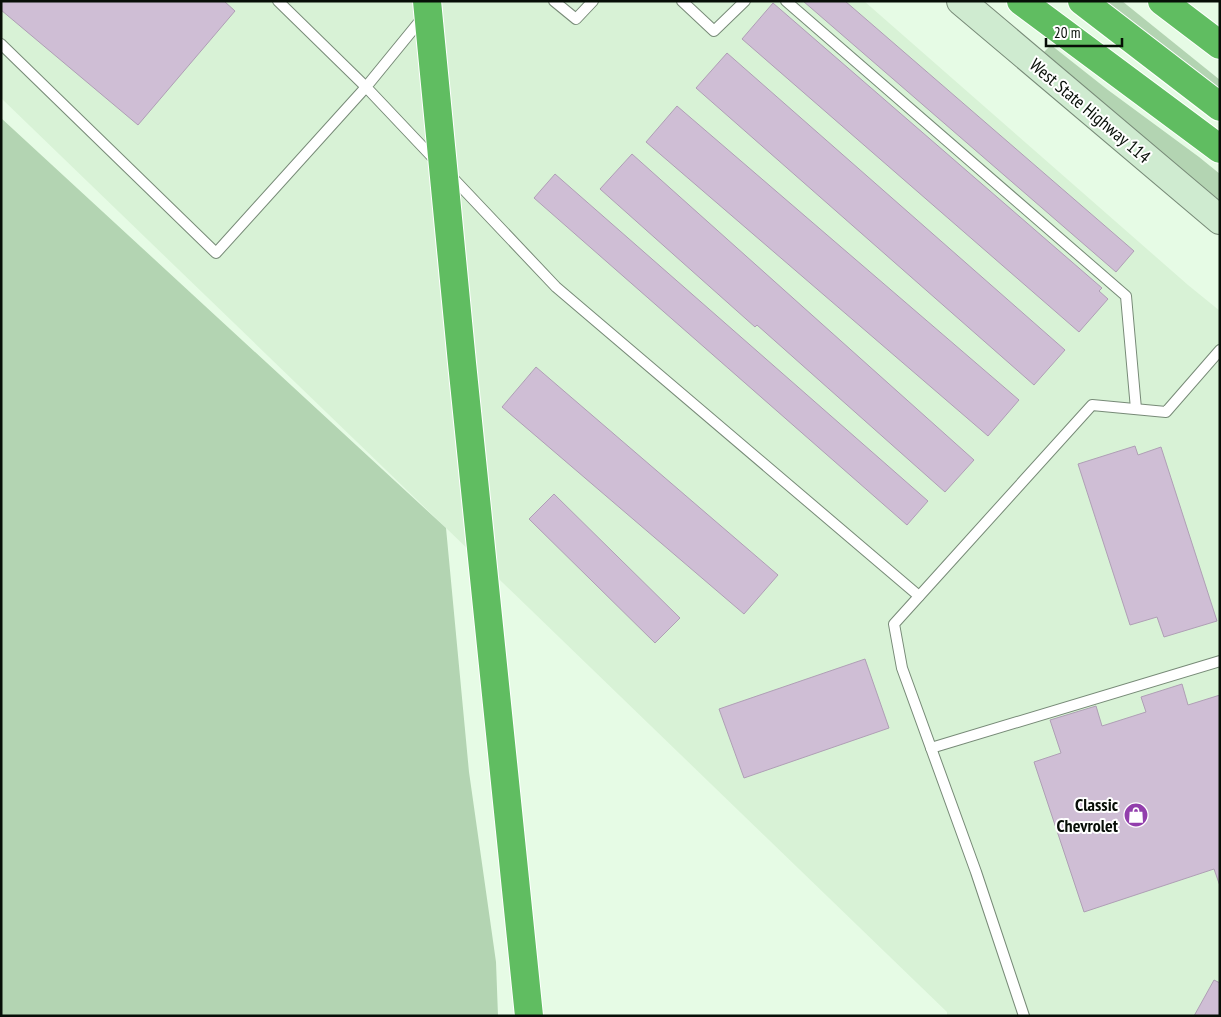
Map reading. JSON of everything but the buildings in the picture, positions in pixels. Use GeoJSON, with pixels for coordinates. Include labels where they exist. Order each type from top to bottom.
{"type":"FeatureCollection","features":[{"type":"Feature","properties":{"kind":"highway"},"geometry":{"type":"LineString","coordinates":[[427,1],[529,1016]]}},
{"type":"Feature","properties":{"kind":"highway"},"geometry":{"type":"LineString","coordinates":[[1021,1],[1220,149]]}},
{"type":"Feature","properties":{"kind":"highway"},"geometry":{"type":"LineString","coordinates":[[1082,1],[1220,107]]}},
{"type":"Feature","properties":{"kind":"highway"},"geometry":{"type":"LineString","coordinates":[[1162,1],[1220,45]]}},
{"type":"Feature","properties":{"kind":"main road","name":"West State Highway 114"},"geometry":{"type":"LineString","coordinates":[[961,1],[1220,220]]}},
{"type":"Feature","properties":{"kind":"lane"},"geometry":{"type":"LineString","coordinates":[[278,1],[366,87],[556,288],[919,596]]}},
{"type":"Feature","properties":{"kind":"lane"},"geometry":{"type":"LineString","coordinates":[[1,44],[216,254],[366,87],[435,1]]}},
{"type":"Feature","properties":{"kind":"lane"},"geometry":{"type":"LineString","coordinates":[[554,1],[576,19],[593,1]]}},
{"type":"Feature","properties":{"kind":"lane"},"geometry":{"type":"LineString","coordinates":[[682,1],[714,32],[745,1]]}},
{"type":"Feature","properties":{"kind":"lane"},"geometry":{"type":"LineString","coordinates":[[786,1],[1126,296],[1136,409]]}},
{"type":"Feature","properties":{"kind":"lane"},"geometry":{"type":"LineString","coordinates":[[1024,1016],[976,872],[902,668],[894,624],[1092,405],[1166,412],[1220,350]]}},
{"type":"Feature","properties":{"kind":"lane"},"geometry":{"type":"LineString","coordinates":[[931,748],[1220,661]]}},
{"type":"Feature","properties":{"kind":"shaded area"},"geometry":{"type":"Polygon","coordinates":[[[1,1],[864,1],[1220,311],[1220,1016],[947,1016],[947,1012],[1,98],[1,1]]]}},
{"type":"Feature","properties":{"kind":"shaded area"},"geometry":{"type":"Polygon","coordinates":[[[1104,1],[1122,1],[1220,80],[1220,92],[1104,1]]]}},
{"type":"Feature","properties":{"kind":"shaded area"},"geometry":{"type":"Polygon","coordinates":[[[1051,45],[1220,174],[1220,203],[1044,52],[1051,45]]]}},
{"type":"Feature","properties":{"kind":"shaded area"},"geometry":{"type":"Polygon","coordinates":[[[1,118],[446,528],[469,772],[496,962],[498,1016],[1,1016],[1,118]]]}},
{"type":"Feature","properties":{"kind":"place","name":"Classic Chevrolet"},"geometry":{"type":"Point","coordinates":[1136,815]}}]}
